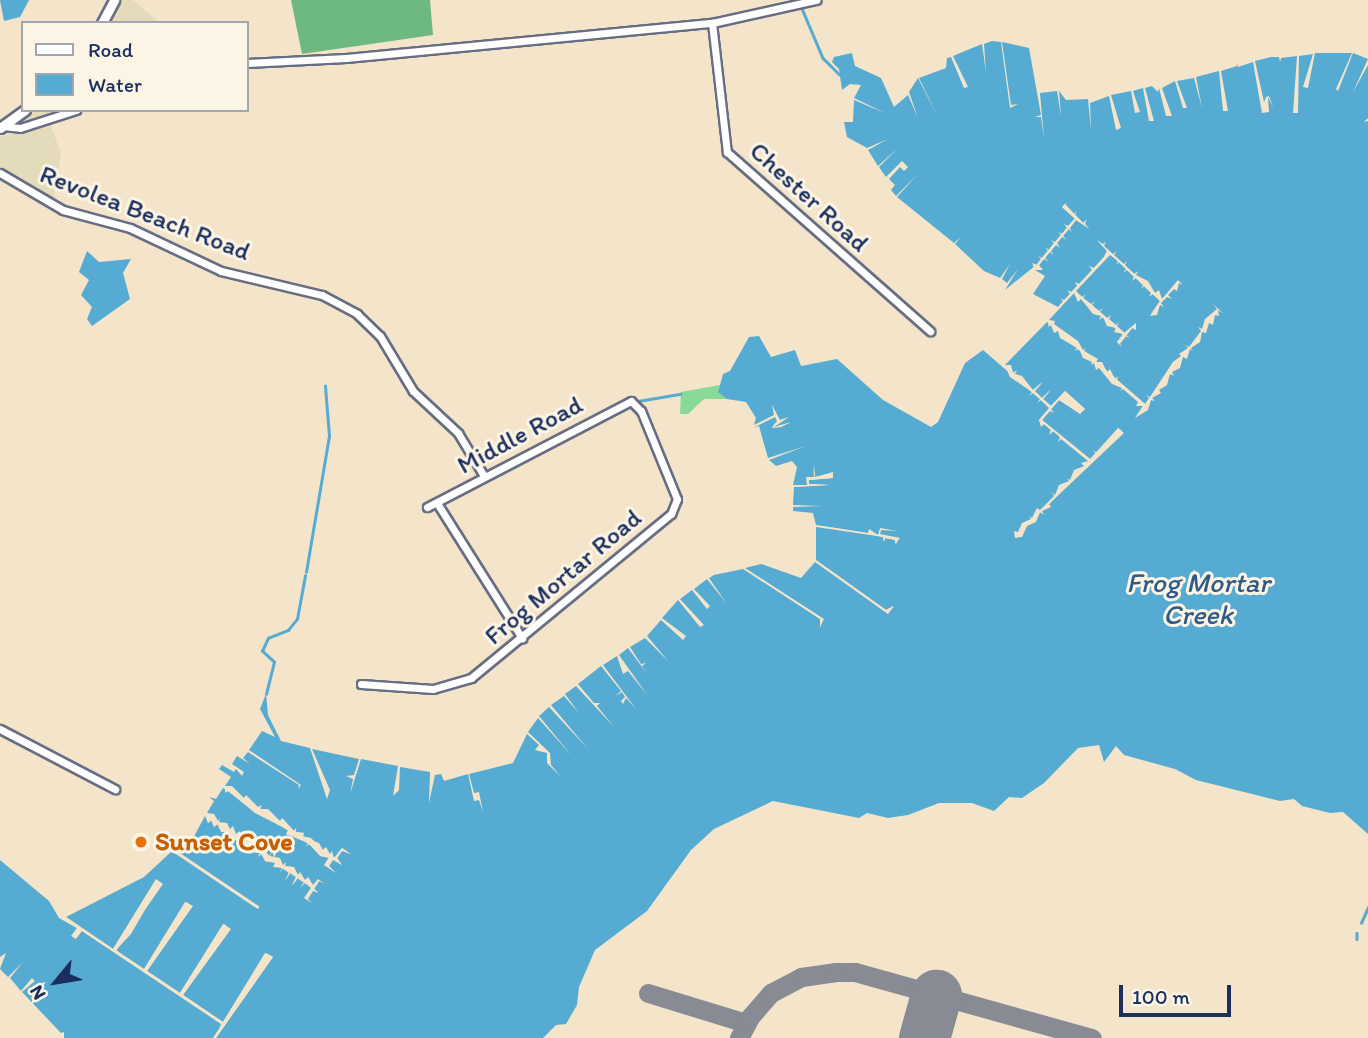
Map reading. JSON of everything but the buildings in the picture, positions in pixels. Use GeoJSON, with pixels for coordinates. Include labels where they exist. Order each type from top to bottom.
{"type":"FeatureCollection","features":[{"type":"Feature","properties":{"kind":"street"},"geometry":{"type":"LineString","coordinates":[[103,21],[114,0]]}},
{"type":"Feature","properties":{"kind":"street"},"geometry":{"type":"LineString","coordinates":[[248,63],[346,58],[712,23],[816,0]]}},
{"type":"Feature","properties":{"kind":"street","name":"Chester Road"},"geometry":{"type":"LineString","coordinates":[[712,23],[727,152],[930,331]]}},
{"type":"Feature","properties":{"kind":"street"},"geometry":{"type":"LineString","coordinates":[[1,127],[22,112]]}},
{"type":"Feature","properties":{"kind":"street"},"geometry":{"type":"LineString","coordinates":[[1,127],[20,128],[70,112]]}},
{"type":"Feature","properties":{"kind":"street","name":"Revolea Beach Road"},"geometry":{"type":"LineString","coordinates":[[0,173],[63,210],[130,228],[227,272],[322,295],[357,314],[380,336],[413,391],[458,433],[484,476]]}},
{"type":"Feature","properties":{"kind":"street","name":"Middle Road"},"geometry":{"type":"LineString","coordinates":[[427,508],[484,476],[633,402]]}},
{"type":"Feature","properties":{"kind":"street","name":"Frog Mortar Road"},"geometry":{"type":"LineString","coordinates":[[361,684],[449,687],[479,672],[677,505],[674,482],[633,402]]}},
{"type":"Feature","properties":{"kind":"street"},"geometry":{"type":"LineString","coordinates":[[437,503],[522,638]]}},
{"type":"Feature","properties":{"kind":"street"},"geometry":{"type":"LineString","coordinates":[[0,729],[115,789]]}},
{"type":"Feature","properties":{"kind":"shaded area"},"geometry":{"type":"Polygon","coordinates":[[[123,0],[133,0],[158,21],[112,21],[123,0]]]}},
{"type":"Feature","properties":{"kind":"shaded area"},"geometry":{"type":"Polygon","coordinates":[[[32,112],[55,112],[23,122],[32,112]]]}},
{"type":"Feature","properties":{"kind":"shaded area"},"geometry":{"type":"Polygon","coordinates":[[[50,123],[61,154],[53,201],[0,169],[0,137],[50,123]]]}},
{"type":"Feature","properties":{"kind":"green space"},"geometry":{"type":"Polygon","coordinates":[[[291,0],[430,0],[433,35],[302,54],[291,0]]]}},
{"type":"Feature","properties":{"kind":"green space"},"geometry":{"type":"Polygon","coordinates":[[[720,385],[719,392],[727,399],[704,399],[688,414],[680,414],[681,392],[720,385]]]}},
{"type":"Feature","properties":{"kind":"water"},"geometry":{"type":"Polygon","coordinates":[[[0,0],[29,0],[20,17],[4,21],[0,0]]]}},
{"type":"Feature","properties":{"kind":"water","name":"Frog Mortar Creek"},"geometry":{"type":"Polygon","coordinates":[[[1001,42],[1010,108],[1018,104],[1011,105],[1002,42],[1029,48],[1041,115],[1035,117],[1041,117],[1044,138],[1040,93],[1057,91],[1061,116],[1059,91],[1066,100],[1088,99],[1091,130],[1090,103],[1109,96],[1116,130],[1121,128],[1111,95],[1131,91],[1135,113],[1140,112],[1133,91],[1143,88],[1149,121],[1154,121],[1145,88],[1152,86],[1158,92],[1159,88],[1166,116],[1172,116],[1162,88],[1175,81],[1183,108],[1187,108],[1177,81],[1194,78],[1202,108],[1196,77],[1219,71],[1223,111],[1228,111],[1221,71],[1237,66],[1237,62],[1238,67],[1253,62],[1262,113],[1269,112],[1268,97],[1273,107],[1269,96],[1266,97],[1264,102],[1255,61],[1279,57],[1280,62],[1281,58],[1297,56],[1293,113],[1298,113],[1299,56],[1313,54],[1303,87],[1308,88],[1315,53],[1352,53],[1336,89],[1338,91],[1353,53],[1368,59],[1353,92],[1368,65],[1368,118],[1364,122],[1368,121],[1368,834],[1343,812],[1330,813],[1302,806],[1294,799],[1280,801],[1196,780],[1175,769],[1124,755],[1116,746],[1104,762],[1099,745],[1078,748],[1044,783],[1022,798],[1009,797],[994,811],[972,803],[939,803],[908,815],[888,818],[867,813],[859,818],[773,801],[714,829],[691,850],[647,911],[595,950],[579,987],[577,1005],[566,1024],[556,1025],[543,1038],[216,1038],[273,957],[265,953],[223,1022],[183,995],[230,929],[224,924],[180,993],[147,971],[192,906],[185,902],[144,969],[116,950],[131,934],[161,882],[152,886],[113,949],[66,917],[144,877],[172,851],[259,909],[174,849],[192,840],[205,816],[208,823],[211,820],[214,827],[217,824],[221,831],[223,828],[241,840],[239,844],[242,841],[253,848],[251,852],[260,853],[258,857],[261,854],[266,862],[269,859],[289,873],[285,881],[290,873],[296,877],[292,885],[297,878],[312,888],[306,899],[313,890],[318,893],[314,889],[320,880],[313,885],[299,876],[301,872],[298,875],[294,867],[285,866],[286,862],[284,866],[256,847],[257,843],[254,846],[231,830],[233,826],[230,830],[207,813],[214,801],[209,797],[216,799],[223,788],[322,853],[320,856],[329,858],[325,865],[336,873],[329,866],[333,859],[342,865],[337,859],[342,850],[350,854],[342,848],[335,858],[324,851],[326,847],[323,850],[311,838],[302,836],[304,833],[295,832],[297,828],[294,831],[283,819],[280,821],[267,813],[268,809],[266,812],[225,786],[231,777],[219,769],[222,765],[234,772],[236,769],[242,776],[244,772],[232,764],[237,756],[250,764],[243,758],[248,752],[299,785],[298,789],[301,785],[249,750],[262,731],[275,737],[260,709],[266,694],[268,715],[281,741],[310,748],[327,799],[330,790],[312,749],[359,759],[354,775],[346,776],[353,779],[350,794],[361,759],[398,766],[393,796],[399,790],[400,767],[430,772],[429,803],[435,775],[441,774],[444,781],[468,774],[474,801],[479,800],[483,812],[479,792],[474,793],[469,774],[513,763],[527,734],[539,745],[535,750],[547,753],[547,763],[561,777],[551,765],[550,753],[528,732],[538,718],[572,756],[539,716],[549,707],[588,749],[551,705],[564,696],[579,713],[565,694],[576,686],[614,727],[597,706],[600,703],[594,703],[578,684],[601,666],[621,691],[615,696],[622,692],[625,697],[621,701],[623,704],[626,698],[636,709],[603,665],[617,656],[623,674],[628,671],[648,696],[619,655],[628,648],[649,676],[642,666],[646,663],[641,664],[630,647],[645,638],[669,662],[647,636],[661,620],[683,640],[686,636],[662,618],[678,600],[700,627],[704,625],[680,599],[692,590],[707,609],[710,606],[694,589],[707,579],[727,604],[709,578],[714,575],[743,569],[820,619],[820,627],[823,619],[745,568],[761,564],[801,578],[815,562],[888,614],[893,606],[886,610],[816,560],[816,527],[884,537],[883,542],[885,538],[896,540],[896,544],[899,538],[816,525],[813,513],[793,511],[793,507],[822,506],[793,505],[794,487],[829,485],[809,484],[809,480],[833,478],[833,473],[815,477],[814,465],[814,477],[807,478],[807,485],[793,485],[797,467],[792,461],[776,466],[769,460],[806,446],[768,458],[759,426],[753,428],[775,417],[777,421],[772,427],[773,428],[781,427],[791,422],[774,427],[789,417],[780,420],[772,405],[774,415],[754,425],[756,418],[746,402],[727,399],[718,392],[723,374],[730,371],[749,337],[759,336],[771,357],[795,350],[801,366],[837,359],[883,400],[931,427],[938,422],[965,363],[983,350],[1050,408],[1039,420],[1051,430],[1049,434],[1053,431],[1089,461],[1015,538],[1122,431],[1118,428],[1090,459],[1042,420],[1059,400],[1080,413],[1085,409],[1065,391],[1051,406],[1043,399],[1051,389],[1042,398],[1034,391],[1042,382],[1033,390],[1005,365],[1047,322],[1143,406],[1135,417],[1219,310],[1145,404],[1049,320],[1074,293],[1123,335],[1117,342],[1120,344],[1136,323],[1125,333],[1075,291],[1110,254],[1160,301],[1150,315],[1180,281],[1162,299],[1097,240],[1107,251],[1104,257],[1058,307],[1033,294],[1045,276],[1035,270],[1076,220],[1089,229],[1065,204],[1062,207],[1075,218],[1036,265],[1005,290],[1018,269],[1007,283],[1002,279],[1010,264],[1000,278],[984,271],[955,244],[961,237],[954,243],[897,197],[918,174],[896,196],[891,190],[895,185],[889,179],[900,167],[904,171],[908,167],[902,161],[886,177],[879,167],[898,148],[878,166],[868,150],[888,139],[867,148],[847,137],[844,122],[853,122],[854,100],[885,113],[854,98],[861,85],[850,84],[842,90],[839,69],[832,62],[834,57],[852,53],[855,66],[881,78],[894,107],[908,95],[918,118],[909,92],[918,78],[938,117],[919,78],[946,68],[947,58],[951,57],[964,88],[968,87],[953,56],[982,44],[986,72],[984,44],[1001,42]]]}},
{"type":"Feature","properties":{"kind":"water"},"geometry":{"type":"Polygon","coordinates":[[[87,251],[99,262],[131,259],[123,273],[130,299],[92,326],[87,319],[92,307],[81,295],[89,280],[79,272],[87,251]]]}},
{"type":"Feature","properties":{"kind":"water"},"geometry":{"type":"Polygon","coordinates":[[[0,860],[49,901],[59,918],[77,928],[72,936],[82,931],[222,1024],[213,1038],[64,1038],[64,1032],[61,1033],[22,992],[35,981],[32,978],[21,991],[10,978],[23,962],[8,977],[0,969],[6,953],[0,957],[0,860]]]}},
{"type":"Feature","properties":{"kind":"pier"},"geometry":{"type":"Polygon","coordinates":[[[1067,202],[1064,207],[1074,214],[1077,211],[1075,215],[1083,223],[1087,219],[1085,224],[1089,228],[1076,220],[1070,228],[1072,232],[1069,229],[1063,236],[1067,240],[1062,237],[1057,243],[1060,248],[1056,245],[1051,251],[1054,255],[1050,252],[1045,258],[1049,262],[1044,259],[1039,265],[1043,270],[1035,270],[1032,263],[1037,265],[1041,259],[1038,256],[1042,258],[1048,251],[1045,247],[1049,250],[1054,243],[1051,240],[1055,242],[1061,235],[1058,232],[1062,234],[1067,228],[1064,224],[1068,226],[1075,219],[1062,207],[1067,202]]]}},
{"type":"Feature","properties":{"kind":"pier"},"geometry":{"type":"Polygon","coordinates":[[[1097,240],[1103,244],[1106,241],[1104,246],[1113,254],[1117,251],[1114,255],[1124,264],[1127,261],[1125,265],[1134,274],[1138,271],[1136,275],[1148,281],[1155,293],[1159,290],[1162,299],[1178,280],[1183,285],[1179,283],[1177,291],[1174,289],[1168,295],[1172,299],[1167,297],[1161,303],[1164,307],[1160,305],[1157,315],[1150,316],[1160,301],[1153,294],[1149,297],[1151,293],[1144,286],[1141,289],[1143,285],[1136,278],[1132,281],[1134,277],[1127,270],[1123,273],[1126,269],[1119,262],[1116,265],[1118,261],[1110,255],[1076,291],[1082,297],[1086,294],[1083,298],[1091,304],[1095,301],[1092,305],[1099,311],[1103,308],[1100,312],[1107,318],[1111,315],[1109,319],[1116,325],[1119,322],[1117,326],[1124,333],[1136,323],[1136,330],[1132,328],[1126,335],[1130,338],[1125,336],[1119,342],[1122,347],[1117,342],[1123,334],[1114,332],[1116,328],[1107,326],[1103,317],[1099,320],[1101,316],[1093,314],[1081,299],[1078,302],[1074,293],[1058,307],[1063,301],[1060,298],[1064,300],[1070,294],[1067,290],[1071,292],[1077,286],[1075,282],[1079,284],[1092,270],[1089,266],[1094,268],[1104,257],[1107,251],[1097,240]]]}},
{"type":"Feature","properties":{"kind":"pier"},"geometry":{"type":"Polygon","coordinates":[[[1213,304],[1224,314],[1218,310],[1219,316],[1215,315],[1213,325],[1209,323],[1206,333],[1202,332],[1200,342],[1191,348],[1193,351],[1190,349],[1187,359],[1183,357],[1180,368],[1172,372],[1174,376],[1170,374],[1167,385],[1159,390],[1161,393],[1152,398],[1155,401],[1151,400],[1148,410],[1135,418],[1143,406],[1136,406],[1138,402],[1123,389],[1120,391],[1122,388],[1112,384],[1099,368],[1096,370],[1094,363],[1091,365],[1092,362],[1083,358],[1079,349],[1075,351],[1077,348],[1060,338],[1058,331],[1054,333],[1051,325],[1048,327],[1049,320],[1055,321],[1054,324],[1078,341],[1083,350],[1086,348],[1084,351],[1098,359],[1096,362],[1102,362],[1107,372],[1110,369],[1115,379],[1118,376],[1117,380],[1145,404],[1149,398],[1146,395],[1150,397],[1173,362],[1181,356],[1179,354],[1188,348],[1185,345],[1189,347],[1201,331],[1198,327],[1202,329],[1205,319],[1217,309],[1213,304]]]}},
{"type":"Feature","properties":{"kind":"pier"},"geometry":{"type":"Polygon","coordinates":[[[1005,365],[1011,365],[1013,373],[1017,370],[1015,374],[1022,376],[1033,390],[1043,382],[1035,391],[1042,398],[1051,390],[1043,399],[1051,406],[1065,391],[1085,409],[1080,414],[1059,400],[1051,409],[1054,413],[1050,411],[1042,420],[1090,459],[1096,454],[1093,450],[1097,453],[1119,430],[1117,427],[1124,433],[1049,504],[1051,507],[1042,511],[1044,515],[1040,512],[1036,522],[1027,526],[1022,537],[1015,538],[1014,531],[1018,532],[1022,523],[1031,519],[1029,516],[1032,518],[1037,508],[1040,510],[1054,496],[1052,492],[1055,495],[1059,485],[1069,481],[1067,478],[1070,480],[1074,470],[1084,466],[1081,463],[1088,461],[1061,439],[1058,442],[1060,437],[1053,431],[1050,435],[1051,430],[1044,424],[1041,427],[1039,420],[1049,408],[1041,400],[1037,403],[1040,399],[1033,393],[1029,396],[1032,392],[1010,377],[1005,365]]]}},
{"type":"Feature","properties":{"kind":"pier"},"geometry":{"type":"Polygon","coordinates":[[[813,465],[815,477],[833,472],[833,478],[809,480],[809,484],[830,485],[794,487],[807,485],[806,477],[814,477],[813,465]]]}},
{"type":"Feature","properties":{"kind":"pier"},"geometry":{"type":"Polygon","coordinates":[[[816,525],[868,533],[869,529],[878,535],[880,528],[898,531],[881,530],[880,534],[900,538],[895,544],[895,540],[885,538],[884,542],[883,537],[816,525]]]}},
{"type":"Feature","properties":{"kind":"pier"},"geometry":{"type":"Polygon","coordinates":[[[816,560],[886,610],[894,606],[888,614],[816,560]]]}},
{"type":"Feature","properties":{"kind":"pier"},"geometry":{"type":"Polygon","coordinates":[[[745,568],[824,619],[820,627],[820,619],[745,568]]]}},
{"type":"Feature","properties":{"kind":"pier"},"geometry":{"type":"Polygon","coordinates":[[[225,786],[232,786],[258,807],[262,805],[260,809],[268,809],[280,821],[282,818],[294,831],[296,828],[296,832],[304,833],[303,837],[319,843],[323,850],[326,847],[330,854],[332,851],[334,858],[342,848],[351,854],[342,851],[337,858],[342,865],[333,860],[329,866],[336,873],[324,865],[329,857],[320,856],[309,844],[306,847],[308,843],[286,834],[288,830],[255,813],[228,791],[225,793],[225,786]]]}},
{"type":"Feature","properties":{"kind":"pier"},"geometry":{"type":"Polygon","coordinates":[[[207,813],[214,814],[218,821],[220,818],[219,822],[227,823],[230,829],[233,826],[236,834],[240,831],[242,838],[245,834],[244,838],[251,838],[254,846],[258,843],[256,847],[264,848],[269,856],[272,852],[270,856],[280,858],[283,865],[286,862],[285,866],[293,867],[305,880],[308,877],[313,885],[318,879],[325,884],[319,881],[314,889],[319,893],[313,891],[308,899],[312,903],[304,898],[311,888],[305,883],[300,888],[304,882],[298,878],[292,886],[296,877],[290,873],[285,881],[289,872],[283,868],[279,874],[282,868],[273,867],[275,863],[265,861],[262,854],[258,856],[260,853],[251,852],[253,848],[245,847],[242,841],[239,844],[241,840],[233,840],[230,832],[226,835],[228,832],[221,832],[218,824],[214,827],[212,820],[208,823],[207,813]]]}},
{"type":"Feature","properties":{"kind":"pier"},"geometry":{"type":"Polygon","coordinates":[[[174,849],[259,907],[258,909],[172,851],[174,849]]]}},
{"type":"Feature","properties":{"kind":"pier"},"geometry":{"type":"Polygon","coordinates":[[[156,879],[163,884],[116,951],[144,969],[186,902],[193,906],[147,971],[180,993],[223,924],[231,929],[183,995],[223,1022],[266,953],[273,957],[216,1038],[221,1024],[82,931],[76,939],[71,936],[77,928],[58,916],[69,912],[66,917],[113,949],[156,879]]]}},
{"type":"Feature","properties":{"kind":"waterway","name":"Frog Mortar Creek"},"geometry":{"type":"LineString","coordinates":[[801,6],[823,58],[839,74]]}},
{"type":"Feature","properties":{"kind":"waterway","name":"Frog Mortar Creek"},"geometry":{"type":"LineString","coordinates":[[306,572],[329,436],[325,386]]}},
{"type":"Feature","properties":{"kind":"waterway"},"geometry":{"type":"LineString","coordinates":[[638,401],[680,394]]}},
{"type":"Feature","properties":{"kind":"waterway","name":"Frog Mortar Creek"},"geometry":{"type":"LineString","coordinates":[[266,694],[274,662],[262,651],[268,638],[288,630],[297,619],[305,576]]}},
{"type":"Feature","properties":{"kind":"waterway"},"geometry":{"type":"LineString","coordinates":[[1361,923],[1368,907]]}},
{"type":"Feature","properties":{"kind":"waterway"},"geometry":{"type":"LineString","coordinates":[[1357,933],[1357,939]]}},
{"type":"Feature","properties":{"kind":"taxiway"},"geometry":{"type":"LineString","coordinates":[[739,1038],[750,1017],[771,993],[801,977],[835,972],[855,972],[1092,1038]]}},
{"type":"Feature","properties":{"kind":"taxiway"},"geometry":{"type":"LineString","coordinates":[[648,993],[746,1023]]}},
{"type":"Feature","properties":{"kind":"runway"},"geometry":{"type":"LineString","coordinates":[[924,1038],[936,995]]}},
{"type":"Feature","properties":{"kind":"place","name":"Sunset Cove"},"geometry":{"type":"Point","coordinates":[141,842]}}]}
